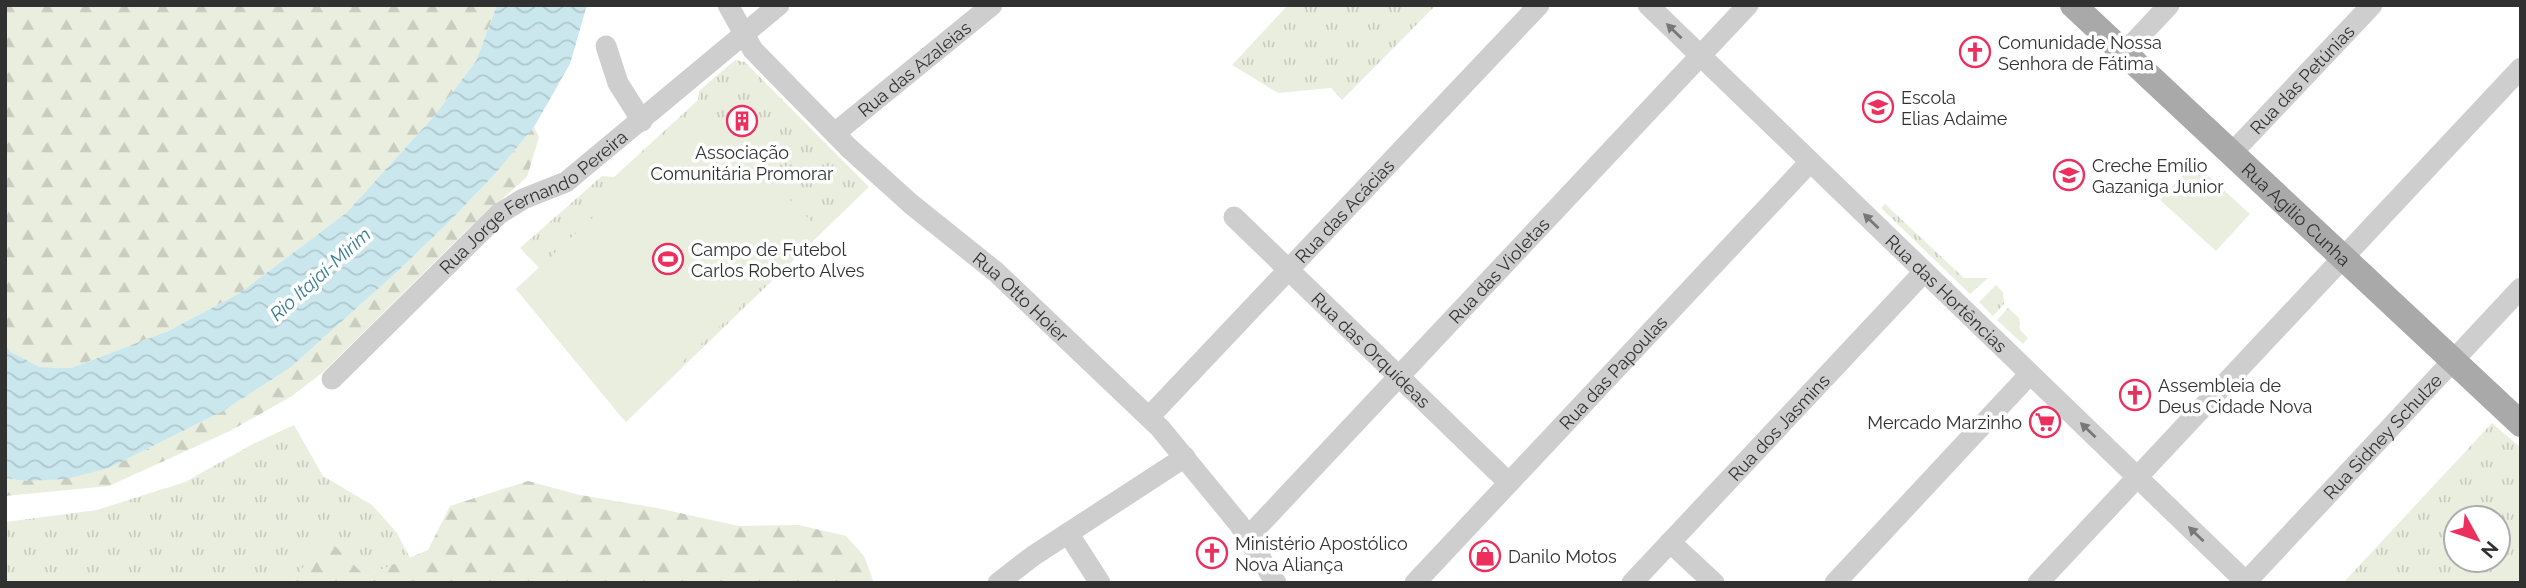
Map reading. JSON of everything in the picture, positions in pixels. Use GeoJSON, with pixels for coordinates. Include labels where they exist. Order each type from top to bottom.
{"type":"FeatureCollection","features":[{"type":"Feature","properties":{"kind":"main road","name":"Rua Agílio Cunha"},"geometry":{"type":"LineString","coordinates":[[2073,5],[2521,424]]}},
{"type":"Feature","properties":{"kind":"street","name":"Rua Otto Hoier"},"geometry":{"type":"LineString","coordinates":[[728,5],[753,50],[835,133],[911,204],[996,272],[1149,417],[1185,457],[1248,537],[1276,583]]}},
{"type":"Feature","properties":{"kind":"street","name":"Rua Jorge Fernando Pereira"},"geometry":{"type":"LineString","coordinates":[[332,379],[499,214],[523,199],[566,182],[779,5]]}},
{"type":"Feature","properties":{"kind":"street","name":"Rua das Azaleias"},"geometry":{"type":"LineString","coordinates":[[835,133],[992,5]]}},
{"type":"Feature","properties":{"kind":"street","name":"Rua das Acácias"},"geometry":{"type":"LineString","coordinates":[[1149,417],[1539,5]]}},
{"type":"Feature","properties":{"kind":"street","name":"Rua das Hortências"},"geometry":{"type":"LineString","coordinates":[[1648,5],[2245,582]]}},
{"type":"Feature","properties":{"kind":"street","name":"Rua das Violetas"},"geometry":{"type":"LineString","coordinates":[[1248,537],[1748,5]]}},
{"type":"Feature","properties":{"kind":"street"},"geometry":{"type":"LineString","coordinates":[[2124,53],[2169,5]]}},
{"type":"Feature","properties":{"kind":"street","name":"Rua das Petúnias"},"geometry":{"type":"LineString","coordinates":[[2231,154],[2372,5]]}},
{"type":"Feature","properties":{"kind":"street"},"geometry":{"type":"LineString","coordinates":[[606,46],[618,83],[642,121]]}},
{"type":"Feature","properties":{"kind":"street"},"geometry":{"type":"LineString","coordinates":[[2038,583],[2521,68]]}},
{"type":"Feature","properties":{"kind":"street","name":"Rua das Papoulas"},"geometry":{"type":"LineString","coordinates":[[1415,583],[1810,162]]}},
{"type":"Feature","properties":{"kind":"street","name":"Rua das Orquídeas"},"geometry":{"type":"LineString","coordinates":[[1234,217],[1508,483]]}},
{"type":"Feature","properties":{"kind":"street","name":"Rua dos Jasmins"},"geometry":{"type":"LineString","coordinates":[[1632,583],[1924,272]]}},
{"type":"Feature","properties":{"kind":"street","name":"Rua Sidney Schulze"},"geometry":{"type":"LineString","coordinates":[[2245,582],[2521,288]]}},
{"type":"Feature","properties":{"kind":"street"},"geometry":{"type":"LineString","coordinates":[[1835,583],[2031,374]]}},
{"type":"Feature","properties":{"kind":"street"},"geometry":{"type":"LineString","coordinates":[[998,583],[1068,533],[1185,457]]}},
{"type":"Feature","properties":{"kind":"street"},"geometry":{"type":"LineString","coordinates":[[1068,533],[1100,583]]}},
{"type":"Feature","properties":{"kind":"street"},"geometry":{"type":"LineString","coordinates":[[1670,542],[1714,583]]}},
{"type":"Feature","properties":{"kind":"green space"},"geometry":{"type":"Polygon","coordinates":[[[5,5],[497,5],[476,61],[435,115],[346,213],[238,294],[168,331],[71,368],[40,367],[11,352],[5,344],[5,5]]]}},
{"type":"Feature","properties":{"kind":"green space"},"geometry":{"type":"Polygon","coordinates":[[[1288,5],[1436,5],[1342,100],[1331,88],[1278,93],[1232,65],[1288,5]]]}},
{"type":"Feature","properties":{"kind":"green space","name":"Campo de Futebol Carlos Roberto Alves"},"geometry":{"type":"Polygon","coordinates":[[[735,60],[745,62],[869,187],[626,422],[516,289],[539,268],[520,248],[602,176],[614,177],[698,100],[699,91],[735,60]]]}},
{"type":"Feature","properties":{"kind":"green space","name":"Campo de Futebol Carlos Roberto Alves"},"geometry":{"type":"Polygon","coordinates":[[[704,114],[820,230],[623,419],[516,289],[704,114]]]}},
{"type":"Feature","properties":{"kind":"green space"},"geometry":{"type":"Polygon","coordinates":[[[534,127],[539,137],[527,177],[469,228],[322,373],[292,396],[230,431],[109,486],[5,496],[5,478],[24,481],[109,468],[223,411],[290,368],[449,222],[495,174],[534,127]]]}},
{"type":"Feature","properties":{"kind":"green space"},"geometry":{"type":"Polygon","coordinates":[[[755,135],[778,159],[767,169],[745,145],[755,135]]]}},
{"type":"Feature","properties":{"kind":"green space"},"geometry":{"type":"Polygon","coordinates":[[[2194,163],[2250,214],[2216,251],[2160,200],[2194,163]]]}},
{"type":"Feature","properties":{"kind":"green space"},"geometry":{"type":"Polygon","coordinates":[[[1885,204],[1964,278],[1988,278],[1970,294],[1881,208],[1885,204]]]}},
{"type":"Feature","properties":{"kind":"green space"},"geometry":{"type":"Polygon","coordinates":[[[1996,285],[2003,292],[2004,304],[1993,316],[1979,302],[1996,285]]]}},
{"type":"Feature","properties":{"kind":"green space"},"geometry":{"type":"Polygon","coordinates":[[[2008,308],[2019,318],[2020,330],[2028,338],[2023,344],[1997,320],[2008,308]]]}},
{"type":"Feature","properties":{"kind":"green space"},"geometry":{"type":"Polygon","coordinates":[[[2492,423],[2521,448],[2521,583],[2343,583],[2492,423]]]}},
{"type":"Feature","properties":{"kind":"green space"},"geometry":{"type":"Polygon","coordinates":[[[294,425],[323,476],[372,505],[397,533],[410,558],[365,576],[326,538],[291,583],[5,583],[5,522],[97,510],[185,482],[253,444],[294,425]]]}},
{"type":"Feature","properties":{"kind":"green space"},"geometry":{"type":"Polygon","coordinates":[[[528,481],[580,495],[739,526],[799,525],[846,536],[864,556],[874,583],[291,583],[326,537],[365,576],[428,550],[450,506],[528,481]]]}},
{"type":"Feature","properties":{"kind":"water","name":"Rio Itajaí-Mirim"},"geometry":{"type":"Polygon","coordinates":[[[497,5],[587,5],[570,64],[534,127],[495,174],[449,222],[290,368],[223,411],[109,468],[66,479],[24,481],[5,478],[5,344],[11,352],[40,367],[71,368],[168,331],[238,294],[346,213],[435,115],[476,61],[497,5]]]}},
{"type":"Feature","properties":{"kind":"place","name":"Comunidade Nossa Senhora de Fátima"},"geometry":{"type":"Point","coordinates":[1975,52]}},
{"type":"Feature","properties":{"kind":"place","name":"Escola Elias Adaime"},"geometry":{"type":"Point","coordinates":[1878,107]}},
{"type":"Feature","properties":{"kind":"place","name":"Associação Comunitária Promorar"},"geometry":{"type":"Point","coordinates":[742,121]}},
{"type":"Feature","properties":{"kind":"place","name":"Creche Emílio Gazaniga Junior"},"geometry":{"type":"Point","coordinates":[2069,175]}},
{"type":"Feature","properties":{"kind":"place","name":"Campo de Futebol Carlos Roberto Alves"},"geometry":{"type":"Point","coordinates":[668,259]}},
{"type":"Feature","properties":{"kind":"place","name":"Assembleia de Deus Cidade Nova"},"geometry":{"type":"Point","coordinates":[2135,395]}},
{"type":"Feature","properties":{"kind":"place","name":"Mercado Marzinho"},"geometry":{"type":"Point","coordinates":[2045,422]}},
{"type":"Feature","properties":{"kind":"place","name":"Ministério Apostólico Nova Aliança"},"geometry":{"type":"Point","coordinates":[1212,553]}},
{"type":"Feature","properties":{"kind":"place","name":"Danilo Motos"},"geometry":{"type":"Point","coordinates":[1485,556]}}]}
